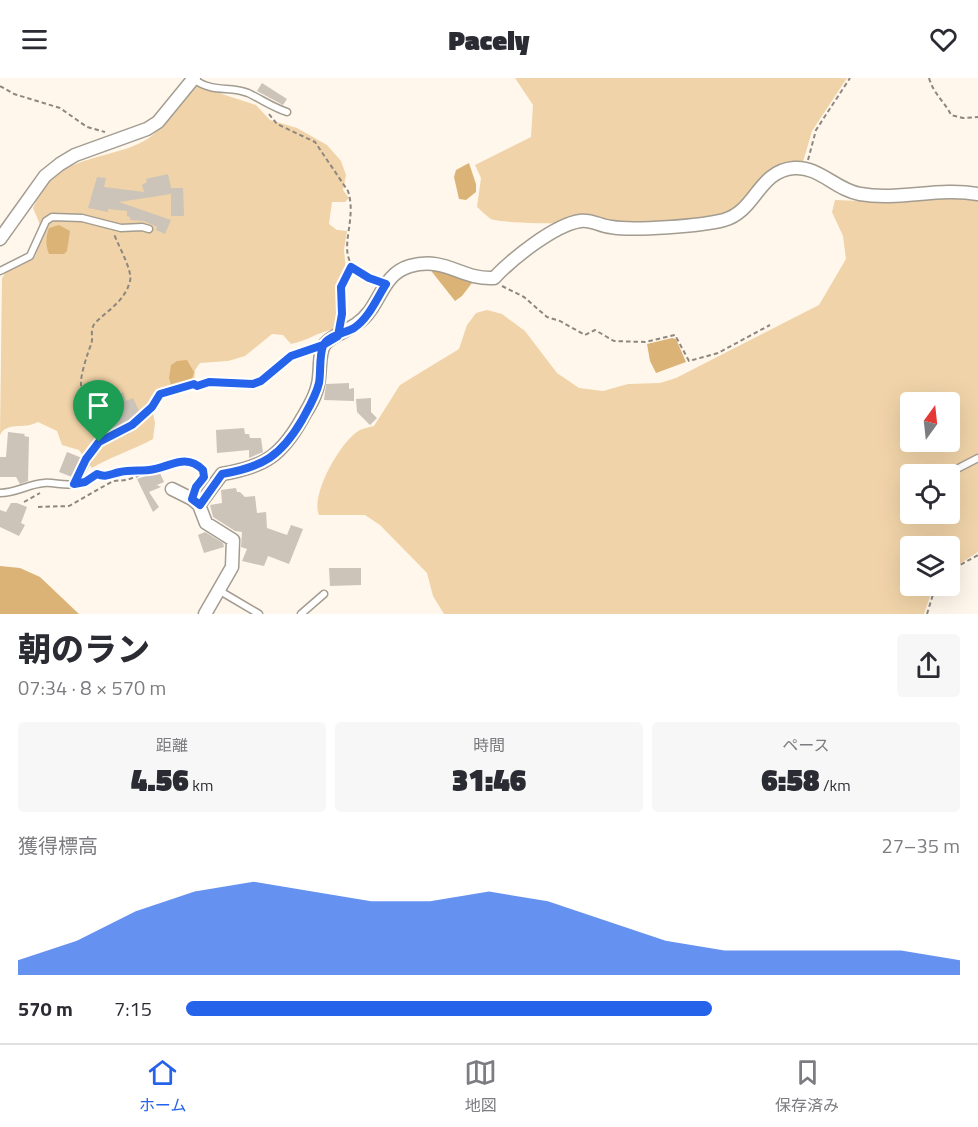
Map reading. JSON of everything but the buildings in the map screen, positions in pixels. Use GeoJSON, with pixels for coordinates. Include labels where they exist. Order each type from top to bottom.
{"type":"FeatureCollection","features":[{"type":"Feature","properties":{"kind":"street"},"geometry":{"type":"LineString","coordinates":[[0,239],[45,176],[75,156],[111,144],[158,122],[194,78]]}},
{"type":"Feature","properties":{"kind":"street"},"geometry":{"type":"LineString","coordinates":[[196,502],[222,474],[241,471],[276,456],[288,442],[311,403],[318,384],[323,345],[355,327],[369,312],[386,284],[400,269],[426,263],[453,267],[482,278],[494,278],[507,263],[570,223],[583,220],[611,227],[629,228],[711,224],[729,219],[739,212],[775,172],[795,168],[806,168],[846,191],[862,194],[878,196],[952,190],[978,194]]}},
{"type":"Feature","properties":{"kind":"street"},"geometry":{"type":"LineString","coordinates":[[172,489],[196,502],[206,523],[233,540],[232,567],[205,614]]}},
{"type":"Feature","properties":{"kind":"lane"},"geometry":{"type":"LineString","coordinates":[[194,78],[204,86],[246,92],[287,112]]}},
{"type":"Feature","properties":{"kind":"lane"},"geometry":{"type":"LineString","coordinates":[[0,271],[30,256],[45,221],[52,217],[82,218],[111,226],[149,229]]}},
{"type":"Feature","properties":{"kind":"lane"},"geometry":{"type":"LineString","coordinates":[[0,493],[16,492],[42,483],[74,484],[86,459],[99,442],[105,437],[126,430]]}},
{"type":"Feature","properties":{"kind":"lane"},"geometry":{"type":"LineString","coordinates":[[960,467],[978,458]]}},
{"type":"Feature","properties":{"kind":"lane"},"geometry":{"type":"LineString","coordinates":[[220,591],[259,614]]}},
{"type":"Feature","properties":{"kind":"lane"},"geometry":{"type":"LineString","coordinates":[[301,614],[324,594]]}},
{"type":"Feature","properties":{"kind":"path"},"geometry":{"type":"LineString","coordinates":[[806,168],[816,130],[850,78]]}},
{"type":"Feature","properties":{"kind":"path"},"geometry":{"type":"LineString","coordinates":[[929,78],[935,94],[951,115],[963,118],[978,117]]}},
{"type":"Feature","properties":{"kind":"path"},"geometry":{"type":"LineString","coordinates":[[0,86],[14,94],[60,108],[87,127],[103,130],[108,133],[111,144]]}},
{"type":"Feature","properties":{"kind":"path"},"geometry":{"type":"LineString","coordinates":[[259,99],[277,124],[315,142],[348,191],[351,201],[351,220],[347,249],[351,267],[341,287],[342,314],[338,336]]}},
{"type":"Feature","properties":{"kind":"path"},"geometry":{"type":"LineString","coordinates":[[99,442],[81,385],[86,368],[85,355],[91,344],[91,330],[94,324],[119,302],[130,280],[130,273],[111,226]]}},
{"type":"Feature","properties":{"kind":"path"},"geometry":{"type":"LineString","coordinates":[[351,267],[369,278],[386,284]]}},
{"type":"Feature","properties":{"kind":"path"},"geometry":{"type":"LineString","coordinates":[[494,278],[499,284],[524,297],[548,317],[585,335],[595,330],[614,341],[645,342],[675,335],[689,361],[718,353],[770,325]]}},
{"type":"Feature","properties":{"kind":"path"},"geometry":{"type":"LineString","coordinates":[[126,430],[152,407],[160,394],[209,382],[253,384],[261,381],[291,356],[323,345]]}},
{"type":"Feature","properties":{"kind":"path"},"geometry":{"type":"LineString","coordinates":[[38,507],[69,506],[99,487],[180,460],[199,466],[203,470],[204,477],[196,487],[196,502]]}},
{"type":"Feature","properties":{"kind":"path"},"geometry":{"type":"LineString","coordinates":[[74,484],[85,482],[97,474],[104,478],[129,471],[149,470]]}},
{"type":"Feature","properties":{"kind":"path"},"geometry":{"type":"LineString","coordinates":[[960,565],[978,555]]}},
{"type":"Feature","properties":{"kind":"path"},"geometry":{"type":"LineString","coordinates":[[927,614],[932,596]]}},
{"type":"Feature","properties":{"kind":"shaded area"},"geometry":{"type":"Polygon","coordinates":[[[515,78],[847,78],[812,131],[803,162],[779,166],[762,177],[743,205],[729,215],[687,221],[569,224],[491,219],[477,207],[481,178],[475,165],[531,137],[533,105],[515,78]]]}},
{"type":"Feature","properties":{"kind":"shaded area"},"geometry":{"type":"Polygon","coordinates":[[[197,86],[256,105],[270,120],[297,128],[327,145],[341,161],[346,175],[343,190],[349,198],[345,202],[332,202],[329,224],[337,230],[347,231],[344,250],[346,270],[340,281],[340,305],[334,329],[291,344],[283,335],[272,334],[245,356],[228,361],[200,363],[195,370],[194,384],[157,393],[151,404],[155,423],[153,439],[92,468],[79,450],[62,445],[57,431],[38,422],[7,428],[0,435],[2,278],[6,272],[35,257],[41,232],[33,208],[41,192],[46,184],[67,168],[126,149],[147,139],[163,126],[197,86]]]}},
{"type":"Feature","properties":{"kind":"shaded area"},"geometry":{"type":"Polygon","coordinates":[[[469,163],[476,184],[476,192],[466,200],[459,199],[454,177],[456,170],[469,163]]]}},
{"type":"Feature","properties":{"kind":"shaded area"},"geometry":{"type":"Polygon","coordinates":[[[948,196],[978,200],[978,552],[960,564],[960,536],[900,536],[900,596],[930,596],[924,614],[444,614],[433,596],[427,573],[380,525],[365,515],[319,515],[317,506],[323,482],[344,445],[360,430],[374,426],[400,385],[459,349],[467,325],[476,313],[487,310],[502,314],[525,331],[557,373],[579,388],[603,391],[628,384],[660,383],[676,378],[819,305],[846,259],[843,236],[832,212],[835,200],[887,202],[948,196]]]}},
{"type":"Feature","properties":{"kind":"shaded area"},"geometry":{"type":"Polygon","coordinates":[[[59,225],[70,231],[67,251],[64,254],[49,254],[46,241],[49,228],[59,225]]]}},
{"type":"Feature","properties":{"kind":"shaded area"},"geometry":{"type":"Polygon","coordinates":[[[435,268],[470,280],[472,283],[455,301],[432,272],[431,269],[435,268]]]}},
{"type":"Feature","properties":{"kind":"shaded area"},"geometry":{"type":"Polygon","coordinates":[[[676,339],[686,362],[656,373],[650,361],[647,344],[676,339]]]}},
{"type":"Feature","properties":{"kind":"shaded area"},"geometry":{"type":"Polygon","coordinates":[[[187,360],[194,372],[191,383],[171,385],[169,378],[171,365],[177,361],[187,360]]]}},
{"type":"Feature","properties":{"kind":"shaded area"},"geometry":{"type":"Polygon","coordinates":[[[0,566],[20,568],[40,577],[79,614],[0,614],[0,566]]]}},
{"type":"Feature","properties":{"kind":"route"},"geometry":{"type":"LineString","coordinates":[[99,442],[94,445],[74,484],[85,482],[97,474],[104,478],[115,473],[149,470],[180,460],[199,466],[203,470],[204,477],[196,487],[192,499],[200,505],[222,474],[241,471],[262,463],[276,456],[288,442],[311,403],[318,384],[323,345],[328,340],[355,327],[369,312],[386,284],[369,278],[351,267],[341,287],[342,314],[338,329],[338,336],[323,345],[291,356],[272,373],[253,384],[209,382],[160,394],[156,397],[152,407],[126,430],[105,437],[99,442]]}}]}
